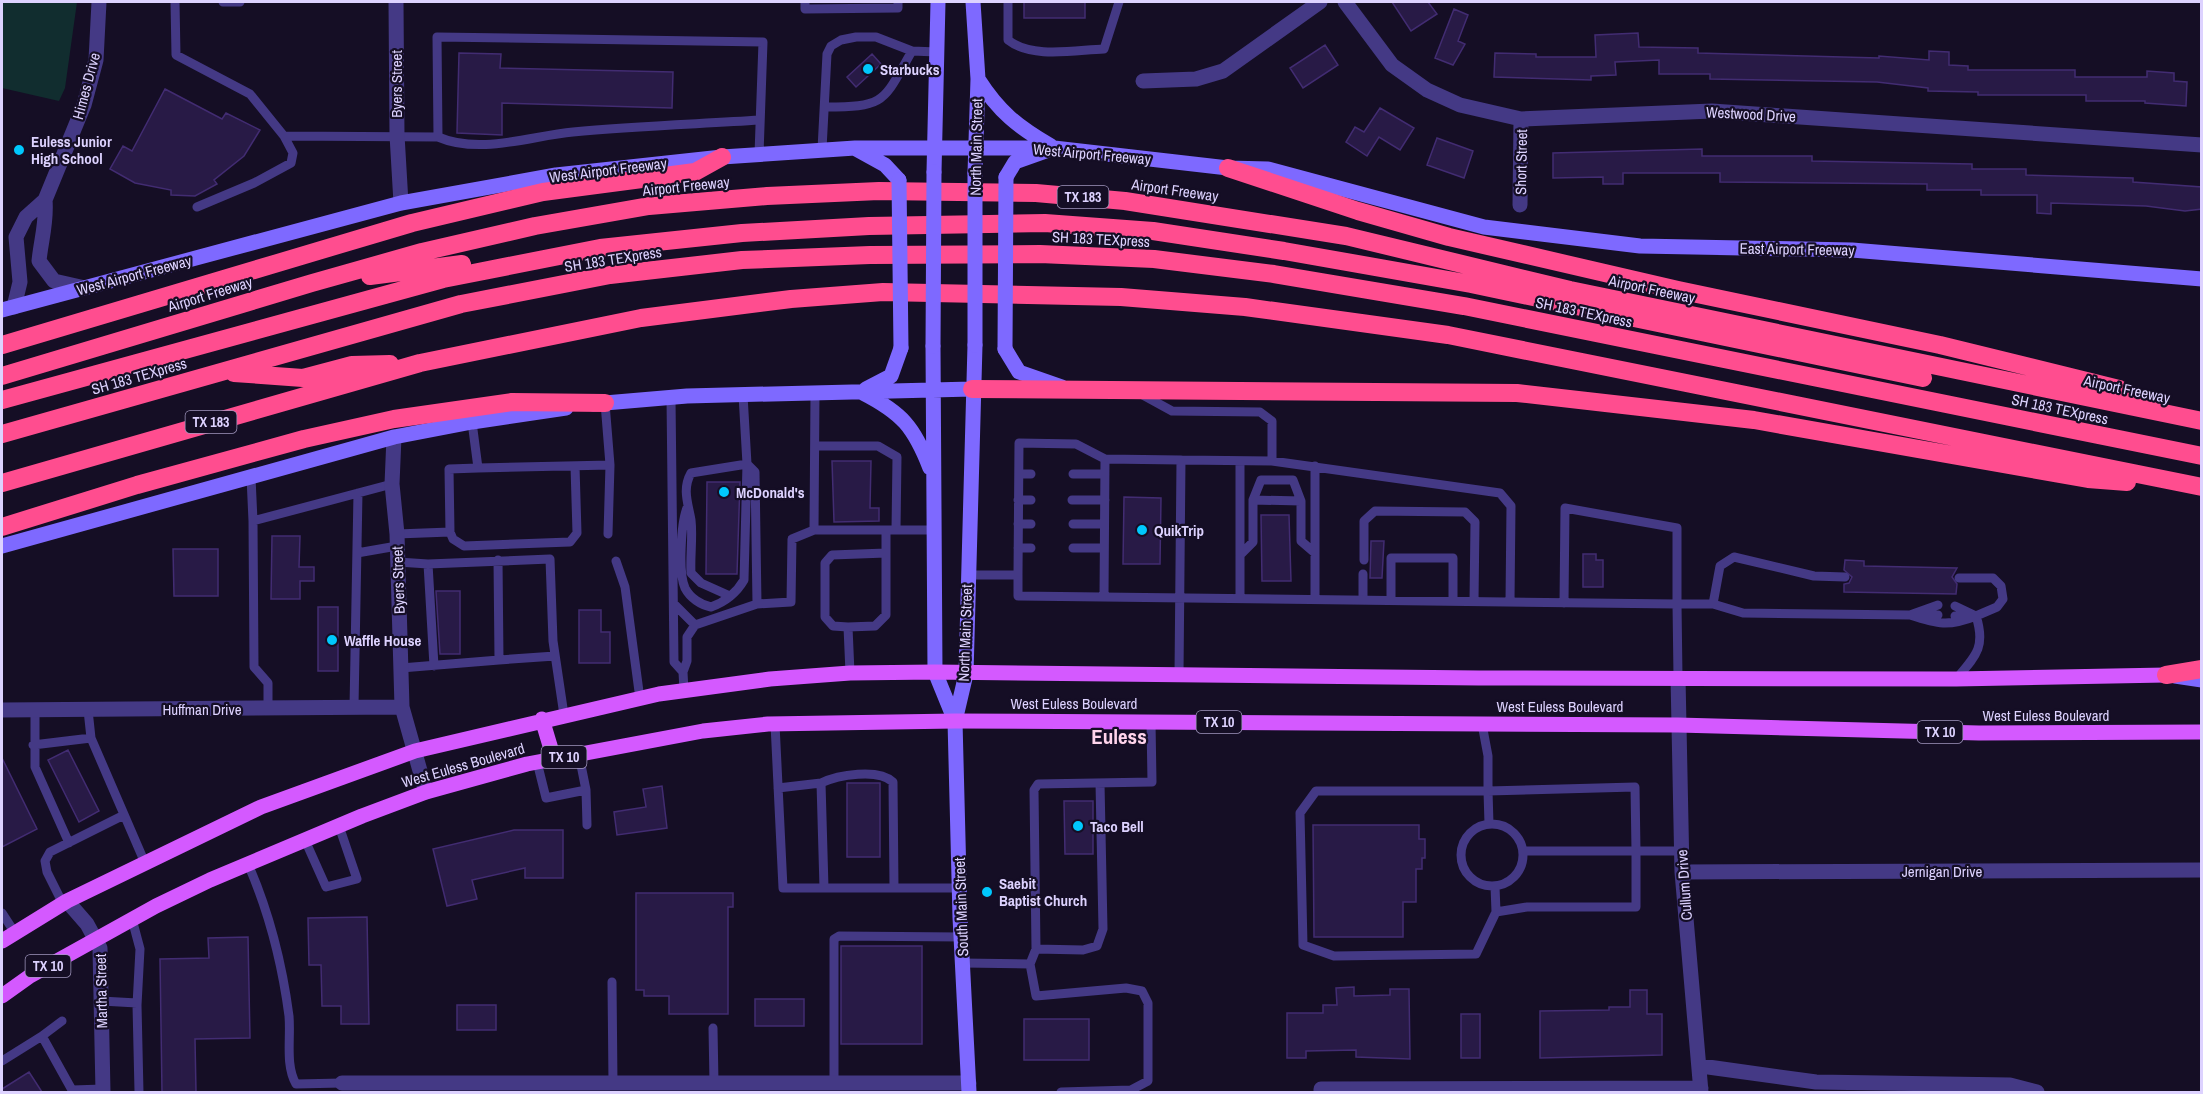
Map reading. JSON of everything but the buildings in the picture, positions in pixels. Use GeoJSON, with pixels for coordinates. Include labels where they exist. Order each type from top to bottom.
{"type":"FeatureCollection","features":[{"type":"Feature","properties":{"kind":"highway"},"geometry":{"type":"LineString","coordinates":[[2,345],[412,223],[543,192],[696,172],[722,157]]}},
{"type":"Feature","properties":{"kind":"highway"},"geometry":{"type":"LineString","coordinates":[[1228,168],[1358,211],[1449,237],[1678,290],[1940,345],[2119,389],[2166,415]]}},
{"type":"Feature","properties":{"kind":"highway","name":"Airport Freeway"},"geometry":{"type":"LineString","coordinates":[[2,376],[312,283],[422,252],[535,225],[650,207],[767,196],[879,191],[1036,193],[1125,201],[1346,236],[1570,290],[2202,421]]}},
{"type":"Feature","properties":{"kind":"highway","name":"SH 183 TEXpress"},"geometry":{"type":"LineString","coordinates":[[2,400],[443,279],[600,248],[742,232],[869,226],[1045,223],[1153,231],[1471,284],[2202,434]]}},
{"type":"Feature","properties":{"kind":"highway"},"geometry":{"type":"LineString","coordinates":[[312,283],[600,248]]}},
{"type":"Feature","properties":{"kind":"highway","name":"SH 183 TEXpress"},"geometry":{"type":"LineString","coordinates":[[2,434],[461,304],[610,275],[742,260],[870,255],[1051,254],[1154,259],[1274,274],[1464,306],[2202,456]]}},
{"type":"Feature","properties":{"kind":"highway","name":"TX 183"},"geometry":{"type":"LineString","coordinates":[[2,483],[420,363],[618,322],[791,299],[883,292],[1006,292],[1121,297],[1245,307],[1448,335],[2202,487]]}},
{"type":"Feature","properties":{"kind":"highway"},"geometry":{"type":"LineString","coordinates":[[220,372],[303,378],[352,365],[420,363]]}},
{"type":"Feature","properties":{"kind":"highway"},"geometry":{"type":"LineString","coordinates":[[972,389],[1517,393],[1754,420],[2088,479],[2202,487]]}},
{"type":"Feature","properties":{"kind":"highway"},"geometry":{"type":"LineString","coordinates":[[2,527],[93,498],[293,442],[394,419],[512,402],[606,403]]}},
{"type":"Feature","properties":{"kind":"highway"},"geometry":{"type":"LineString","coordinates":[[2166,675],[2202,669]]}},
{"type":"Feature","properties":{"kind":"main road","name":"North Main Street"},"geometry":{"type":"LineString","coordinates":[[938,2],[932,389],[936,672],[955,720]]}},
{"type":"Feature","properties":{"kind":"main road","name":"North Main Street"},"geometry":{"type":"LineString","coordinates":[[955,720],[966,674],[975,345],[975,147],[978,80],[972,2]]}},
{"type":"Feature","properties":{"kind":"main road"},"geometry":{"type":"LineString","coordinates":[[978,80],[996,106],[1018,127],[1054,148]]}},
{"type":"Feature","properties":{"kind":"main road"},"geometry":{"type":"LineString","coordinates":[[855,148],[885,165],[899,180],[901,348],[891,376],[860,392]]}},
{"type":"Feature","properties":{"kind":"main road"},"geometry":{"type":"LineString","coordinates":[[1054,148],[1015,162],[1006,177],[1005,350],[1019,372],[1072,390]]}},
{"type":"Feature","properties":{"kind":"main road","name":"West Airport Freeway"},"geometry":{"type":"LineString","coordinates":[[8,309],[401,203],[556,175],[822,149],[1054,148],[1228,168],[1268,169],[1395,202]]}},
{"type":"Feature","properties":{"kind":"main road","name":"East Airport Freeway"},"geometry":{"type":"LineString","coordinates":[[1395,202],[1484,227],[1640,246],[1852,250],[2202,279]]}},
{"type":"Feature","properties":{"kind":"main road"},"geometry":{"type":"LineString","coordinates":[[2,546],[394,437],[472,422],[606,403],[671,398],[972,389]]}},
{"type":"Feature","properties":{"kind":"main road"},"geometry":{"type":"LineString","coordinates":[[860,392],[891,407],[912,429],[933,476]]}},
{"type":"Feature","properties":{"kind":"main road","name":"West Euless Boulevard"},"geometry":{"type":"LineString","coordinates":[[8,937],[65,902],[261,807],[415,751],[542,719],[640,699],[770,679],[850,673],[936,672],[1956,679],[2166,675],[2202,680]]}},
{"type":"Feature","properties":{"kind":"main road"},"geometry":{"type":"LineString","coordinates":[[542,719],[554,759]]}},
{"type":"Feature","properties":{"kind":"main road","name":"West Euless Boulevard"},"geometry":{"type":"LineString","coordinates":[[2,996],[30,976],[132,919],[248,864],[426,792],[537,762],[703,731],[775,724],[955,720],[1678,725],[1979,733],[2202,732]]}},
{"type":"Feature","properties":{"kind":"main road","name":"South Main Street"},"geometry":{"type":"LineString","coordinates":[[955,720],[961,937],[969,1088]]}},
{"type":"Feature","properties":{"kind":"street","name":"Himes Drive"},"geometry":{"type":"LineString","coordinates":[[8,309],[20,282],[16,237],[26,217],[45,200],[84,105],[96,60],[99,2]]}},
{"type":"Feature","properties":{"kind":"street","name":"Byers Street"},"geometry":{"type":"LineString","coordinates":[[396,2],[397,135],[401,203]]}},
{"type":"Feature","properties":{"kind":"street"},"geometry":{"type":"LineString","coordinates":[[1143,81],[1196,79],[1222,71],[1320,2]]}},
{"type":"Feature","properties":{"kind":"street","name":"Westwood Drive"},"geometry":{"type":"LineString","coordinates":[[1345,2],[1392,65],[1427,90],[1460,105],[1521,119],[1712,111],[2202,145]]}},
{"type":"Feature","properties":{"kind":"street","name":"Short Street"},"geometry":{"type":"LineString","coordinates":[[1520,205],[1521,119]]}},
{"type":"Feature","properties":{"kind":"street","name":"Himes Drive"},"geometry":{"type":"LineString","coordinates":[[45,200],[47,223],[41,242],[39,261],[54,281],[85,288]]}},
{"type":"Feature","properties":{"kind":"street","name":"Byers Street"},"geometry":{"type":"LineString","coordinates":[[394,437],[392,483],[398,562],[402,706],[426,792]]}},
{"type":"Feature","properties":{"kind":"street","name":"Cullum Drive"},"geometry":{"type":"LineString","coordinates":[[1678,677],[1682,872],[1701,1066],[1701,1090]]}},
{"type":"Feature","properties":{"kind":"street","name":"Huffman Drive"},"geometry":{"type":"LineString","coordinates":[[2,710],[402,706]]}},
{"type":"Feature","properties":{"kind":"street","name":"Jernigan Drive"},"geometry":{"type":"LineString","coordinates":[[1682,872],[2202,870]]}},
{"type":"Feature","properties":{"kind":"street","name":"Martha Street"},"geometry":{"type":"LineString","coordinates":[[65,902],[96,939],[100,948],[103,1091]]}},
{"type":"Feature","properties":{"kind":"street"},"geometry":{"type":"LineString","coordinates":[[1701,1066],[1816,1082],[2010,1085],[2037,1092]]}},
{"type":"Feature","properties":{"kind":"street"},"geometry":{"type":"LineString","coordinates":[[342,1083],[714,1083],[765,1088],[834,1083],[969,1088]]}},
{"type":"Feature","properties":{"kind":"street"},"geometry":{"type":"LineString","coordinates":[[1321,1091],[1701,1090]]}},
{"type":"Feature","properties":{"kind":"lane"},"geometry":{"type":"LineString","coordinates":[[175,2],[176,55],[250,94],[284,136],[293,153],[291,163],[254,183],[197,207]]}},
{"type":"Feature","properties":{"kind":"lane"},"geometry":{"type":"LineString","coordinates":[[223,2],[240,2]]}},
{"type":"Feature","properties":{"kind":"lane"},"geometry":{"type":"LineString","coordinates":[[805,2],[805,9],[898,8],[898,2]]}},
{"type":"Feature","properties":{"kind":"lane"},"geometry":{"type":"LineString","coordinates":[[1008,2],[1008,40],[1017,47],[1053,51],[1104,49],[1119,2]]}},
{"type":"Feature","properties":{"kind":"lane"},"geometry":{"type":"LineString","coordinates":[[438,137],[437,37],[763,42],[759,154]]}},
{"type":"Feature","properties":{"kind":"lane"},"geometry":{"type":"LineString","coordinates":[[822,149],[827,54],[831,46],[849,38],[876,37],[912,51],[937,52]]}},
{"type":"Feature","properties":{"kind":"lane"},"geometry":{"type":"LineString","coordinates":[[826,107],[857,107],[874,104],[890,90],[912,51]]}},
{"type":"Feature","properties":{"kind":"lane"},"geometry":{"type":"LineString","coordinates":[[284,136],[397,135],[438,137],[455,144],[502,143],[574,132],[760,120]]}},
{"type":"Feature","properties":{"kind":"lane"},"geometry":{"type":"LineString","coordinates":[[1136,392],[1172,411],[1260,412],[1272,421],[1272,460]]}},
{"type":"Feature","properties":{"kind":"lane"},"geometry":{"type":"LineString","coordinates":[[814,530],[815,393]]}},
{"type":"Feature","properties":{"kind":"lane"},"geometry":{"type":"LineString","coordinates":[[687,508],[683,518],[682,579],[685,589],[692,598],[711,607],[730,596],[744,580],[746,569],[747,464],[743,395]]}},
{"type":"Feature","properties":{"kind":"lane"},"geometry":{"type":"LineString","coordinates":[[671,398],[674,662],[683,672]]}},
{"type":"Feature","properties":{"kind":"lane"},"geometry":{"type":"LineString","coordinates":[[606,403],[609,465],[608,534]]}},
{"type":"Feature","properties":{"kind":"lane"},"geometry":{"type":"LineString","coordinates":[[472,422],[478,468]]}},
{"type":"Feature","properties":{"kind":"lane"},"geometry":{"type":"LineString","coordinates":[[1510,602],[1511,506],[1500,493],[1272,460],[1105,459],[1076,444],[1019,444],[1018,596],[1179,597],[1564,603],[1713,604],[1743,613],[1938,615]]}},
{"type":"Feature","properties":{"kind":"lane"},"geometry":{"type":"LineString","coordinates":[[815,446],[878,446],[897,457],[891,530],[886,553],[886,615],[875,626],[832,627],[825,617],[825,563],[832,555],[886,553]]}},
{"type":"Feature","properties":{"kind":"lane"},"geometry":{"type":"LineString","coordinates":[[1104,597],[1105,459]]}},
{"type":"Feature","properties":{"kind":"lane"},"geometry":{"type":"LineString","coordinates":[[1179,675],[1181,460]]}},
{"type":"Feature","properties":{"kind":"lane"},"geometry":{"type":"LineString","coordinates":[[1239,598],[1240,460]]}},
{"type":"Feature","properties":{"kind":"lane"},"geometry":{"type":"LineString","coordinates":[[730,596],[701,583],[691,573],[691,519],[687,508],[686,488],[691,473],[699,469],[747,464]]}},
{"type":"Feature","properties":{"kind":"lane"},"geometry":{"type":"LineString","coordinates":[[747,464],[755,472],[757,604]]}},
{"type":"Feature","properties":{"kind":"lane"},"geometry":{"type":"LineString","coordinates":[[575,466],[577,533],[570,542],[464,546],[457,543],[450,532],[449,469],[609,465]]}},
{"type":"Feature","properties":{"kind":"lane"},"geometry":{"type":"LineString","coordinates":[[1315,466],[1315,599]]}},
{"type":"Feature","properties":{"kind":"lane"},"geometry":{"type":"LineString","coordinates":[[1019,474],[1031,474]]}},
{"type":"Feature","properties":{"kind":"lane"},"geometry":{"type":"LineString","coordinates":[[1073,474],[1105,474]]}},
{"type":"Feature","properties":{"kind":"lane"},"geometry":{"type":"LineString","coordinates":[[251,477],[254,667],[268,683],[268,709]]}},
{"type":"Feature","properties":{"kind":"lane"},"geometry":{"type":"LineString","coordinates":[[1240,555],[1253,542],[1253,500],[1261,480],[1293,480],[1301,501],[1301,541],[1315,554]]}},
{"type":"Feature","properties":{"kind":"lane"},"geometry":{"type":"LineString","coordinates":[[253,521],[392,483]]}},
{"type":"Feature","properties":{"kind":"lane"},"geometry":{"type":"LineString","coordinates":[[354,707],[358,493]]}},
{"type":"Feature","properties":{"kind":"lane"},"geometry":{"type":"LineString","coordinates":[[1018,500],[1031,500]]}},
{"type":"Feature","properties":{"kind":"lane"},"geometry":{"type":"LineString","coordinates":[[1072,500],[1105,500]]}},
{"type":"Feature","properties":{"kind":"lane"},"geometry":{"type":"LineString","coordinates":[[1253,500],[1301,501]]}},
{"type":"Feature","properties":{"kind":"lane"},"geometry":{"type":"LineString","coordinates":[[672,506],[687,508]]}},
{"type":"Feature","properties":{"kind":"lane"},"geometry":{"type":"LineString","coordinates":[[1564,603],[1565,508],[1677,528],[1678,677]]}},
{"type":"Feature","properties":{"kind":"lane"},"geometry":{"type":"LineString","coordinates":[[1364,560],[1364,521],[1375,512],[1465,512],[1474,522],[1474,601]]}},
{"type":"Feature","properties":{"kind":"lane"},"geometry":{"type":"LineString","coordinates":[[1018,524],[1031,524]]}},
{"type":"Feature","properties":{"kind":"lane"},"geometry":{"type":"LineString","coordinates":[[1073,524],[1104,524]]}},
{"type":"Feature","properties":{"kind":"lane"},"geometry":{"type":"LineString","coordinates":[[684,691],[683,672],[687,662],[687,637],[695,625],[757,604],[791,602],[792,539],[814,530],[934,530]]}},
{"type":"Feature","properties":{"kind":"lane"},"geometry":{"type":"LineString","coordinates":[[357,553],[397,540],[450,532]]}},
{"type":"Feature","properties":{"kind":"lane"},"geometry":{"type":"LineString","coordinates":[[1018,548],[1031,548]]}},
{"type":"Feature","properties":{"kind":"lane"},"geometry":{"type":"LineString","coordinates":[[1072,548],[1104,548]]}},
{"type":"Feature","properties":{"kind":"lane"},"geometry":{"type":"LineString","coordinates":[[1713,604],[1719,566],[1734,556],[1814,576],[1845,577]]}},
{"type":"Feature","properties":{"kind":"lane"},"geometry":{"type":"LineString","coordinates":[[1391,600],[1391,558],[1453,558],[1453,601]]}},
{"type":"Feature","properties":{"kind":"lane"},"geometry":{"type":"LineString","coordinates":[[398,562],[428,564],[550,559],[555,656],[564,715]]}},
{"type":"Feature","properties":{"kind":"lane"},"geometry":{"type":"LineString","coordinates":[[498,560],[499,660]]}},
{"type":"Feature","properties":{"kind":"lane"},"geometry":{"type":"LineString","coordinates":[[616,561],[625,587],[640,699]]}},
{"type":"Feature","properties":{"kind":"lane"},"geometry":{"type":"LineString","coordinates":[[428,564],[434,666]]}},
{"type":"Feature","properties":{"kind":"lane"},"geometry":{"type":"LineString","coordinates":[[1363,574],[1363,600]]}},
{"type":"Feature","properties":{"kind":"lane"},"geometry":{"type":"LineString","coordinates":[[967,575],[1018,575]]}},
{"type":"Feature","properties":{"kind":"lane"},"geometry":{"type":"LineString","coordinates":[[1910,615],[1938,624],[1955,625],[1997,608],[2003,598],[2001,586],[1993,578],[1959,578]]}},
{"type":"Feature","properties":{"kind":"lane"},"geometry":{"type":"LineString","coordinates":[[674,604],[695,625]]}},
{"type":"Feature","properties":{"kind":"lane"},"geometry":{"type":"LineString","coordinates":[[1910,615],[1938,605]]}},
{"type":"Feature","properties":{"kind":"lane"},"geometry":{"type":"LineString","coordinates":[[1955,611],[1976,616]]}},
{"type":"Feature","properties":{"kind":"lane"},"geometry":{"type":"LineString","coordinates":[[1956,679],[1976,655],[1981,641],[1976,616]]}},
{"type":"Feature","properties":{"kind":"lane"},"geometry":{"type":"LineString","coordinates":[[848,627],[850,673]]}},
{"type":"Feature","properties":{"kind":"lane"},"geometry":{"type":"LineString","coordinates":[[401,668],[555,656]]}},
{"type":"Feature","properties":{"kind":"lane"},"geometry":{"type":"LineString","coordinates":[[35,710],[33,745],[35,767],[69,843]]}},
{"type":"Feature","properties":{"kind":"lane"},"geometry":{"type":"LineString","coordinates":[[88,710],[91,738],[145,863]]}},
{"type":"Feature","properties":{"kind":"lane"},"geometry":{"type":"LineString","coordinates":[[1060,1092],[1131,1090],[1148,1081],[1148,1003],[1142,991],[1126,988],[1036,996],[1030,964],[1036,949],[1034,790],[1038,784],[1152,782],[1151,722]]}},
{"type":"Feature","properties":{"kind":"lane"},"geometry":{"type":"LineString","coordinates":[[775,724],[783,888],[960,888]]}},
{"type":"Feature","properties":{"kind":"lane"},"geometry":{"type":"LineString","coordinates":[[1482,724],[1488,756],[1489,824]]}},
{"type":"Feature","properties":{"kind":"lane"},"geometry":{"type":"LineString","coordinates":[[33,745],[91,738]]}},
{"type":"Feature","properties":{"kind":"lane"},"geometry":{"type":"LineString","coordinates":[[579,755],[586,790],[587,825]]}},
{"type":"Feature","properties":{"kind":"lane"},"geometry":{"type":"LineString","coordinates":[[537,762],[546,798],[586,790]]}},
{"type":"Feature","properties":{"kind":"lane"},"geometry":{"type":"LineString","coordinates":[[778,788],[821,783],[858,775],[878,775],[887,777],[893,782],[894,888]]}},
{"type":"Feature","properties":{"kind":"lane"},"geometry":{"type":"LineString","coordinates":[[821,783],[824,888]]}},
{"type":"Feature","properties":{"kind":"lane"},"geometry":{"type":"LineString","coordinates":[[1036,949],[1083,950],[1097,946],[1103,929],[1100,783]]}},
{"type":"Feature","properties":{"kind":"lane"},"geometry":{"type":"LineString","coordinates":[[1495,886],[1496,912],[1476,954],[1334,956],[1303,945],[1300,813],[1316,791],[1488,791],[1635,787],[1636,907],[1527,907],[1496,912]]}},
{"type":"Feature","properties":{"kind":"lane"},"geometry":{"type":"LineString","coordinates":[[65,902],[47,872],[45,861],[50,852],[124,815]]}},
{"type":"Feature","properties":{"kind":"lane"},"geometry":{"type":"LineString","coordinates":[[1489,824],[1499,824],[1516,834],[1523,851],[1520,870],[1505,883],[1495,886],[1475,880],[1462,863],[1464,842],[1470,833],[1489,824]]}},
{"type":"Feature","properties":{"kind":"lane"},"geometry":{"type":"LineString","coordinates":[[305,840],[326,887],[357,879],[339,826]]}},
{"type":"Feature","properties":{"kind":"lane"},"geometry":{"type":"LineString","coordinates":[[1523,851],[1681,851]]}},
{"type":"Feature","properties":{"kind":"lane"},"geometry":{"type":"LineString","coordinates":[[248,864],[266,905],[279,965],[289,1017],[291,1075],[296,1084],[342,1083]]}},
{"type":"Feature","properties":{"kind":"lane"},"geometry":{"type":"LineString","coordinates":[[2,913],[8,937]]}},
{"type":"Feature","properties":{"kind":"lane"},"geometry":{"type":"LineString","coordinates":[[132,919],[140,949],[137,1003],[139,1092]]}},
{"type":"Feature","properties":{"kind":"lane"},"geometry":{"type":"LineString","coordinates":[[834,1083],[834,939],[839,936],[961,937]]}},
{"type":"Feature","properties":{"kind":"lane"},"geometry":{"type":"LineString","coordinates":[[963,963],[1030,964]]}},
{"type":"Feature","properties":{"kind":"lane"},"geometry":{"type":"LineString","coordinates":[[612,982],[613,1083]]}},
{"type":"Feature","properties":{"kind":"lane"},"geometry":{"type":"LineString","coordinates":[[101,1001],[137,1003]]}},
{"type":"Feature","properties":{"kind":"lane"},"geometry":{"type":"LineString","coordinates":[[2,1061],[62,1021]]}},
{"type":"Feature","properties":{"kind":"lane"},"geometry":{"type":"LineString","coordinates":[[713,1028],[714,1083]]}},
{"type":"Feature","properties":{"kind":"lane"},"geometry":{"type":"LineString","coordinates":[[42,1036],[72,1090],[103,1091]]}},
{"type":"Feature","properties":{"kind":"green space"},"geometry":{"type":"Polygon","coordinates":[[[2,2],[77,2],[65,88],[59,101],[2,88],[2,2]]]}},
{"type":"Feature","properties":{"kind":"place","name":"Starbucks"},"geometry":{"type":"Point","coordinates":[868,69]}},
{"type":"Feature","properties":{"kind":"place","name":"Euless Junior High School"},"geometry":{"type":"Point","coordinates":[19,150]}},
{"type":"Feature","properties":{"kind":"place","name":"McDonald's"},"geometry":{"type":"Point","coordinates":[724,492]}},
{"type":"Feature","properties":{"kind":"place","name":"QuikTrip"},"geometry":{"type":"Point","coordinates":[1142,530]}},
{"type":"Feature","properties":{"kind":"place","name":"Waffle House"},"geometry":{"type":"Point","coordinates":[332,640]}},
{"type":"Feature","properties":{"kind":"place","name":"Taco Bell"},"geometry":{"type":"Point","coordinates":[1078,826]}},
{"type":"Feature","properties":{"kind":"place","name":"Saebit Baptist Church"},"geometry":{"type":"Point","coordinates":[987,892]}},
{"type":"Feature","properties":{"kind":"district","name":"Euless"},"geometry":{"type":"Point","coordinates":[1119,736]}}]}
